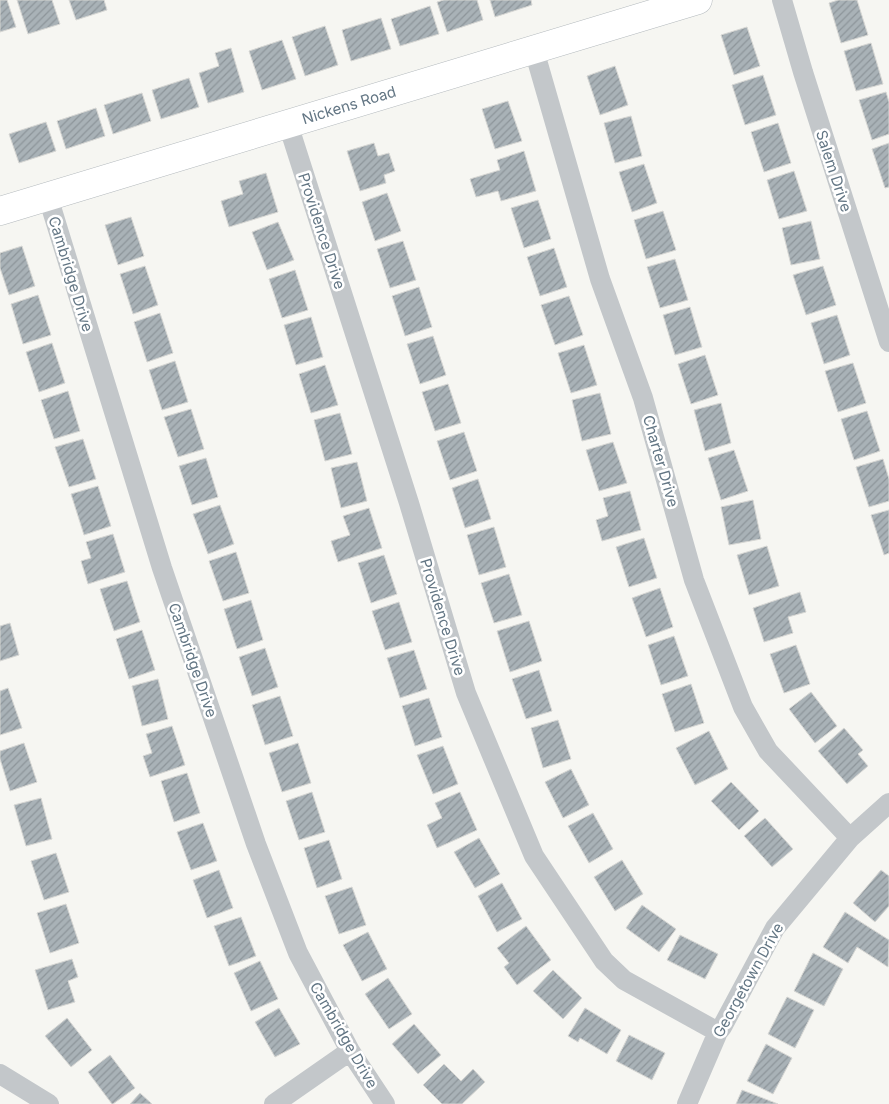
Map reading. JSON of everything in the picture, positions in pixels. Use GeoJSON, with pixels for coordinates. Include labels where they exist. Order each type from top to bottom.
{"type":"FeatureCollection","features":[{"type":"Feature","properties":{"kind":"street","name":"Nickens Road"},"geometry":{"type":"LineString","coordinates":[[0,211],[698,0]]}},
{"type":"Feature","properties":{"kind":"street","name":"Salem Drive"},"geometry":{"type":"LineString","coordinates":[[782,0],[889,342]]}},
{"type":"Feature","properties":{"kind":"street","name":"Charter Drive"},"geometry":{"type":"LineString","coordinates":[[534,50],[600,279],[643,398],[694,580],[743,707],[768,750],[850,838]]}},
{"type":"Feature","properties":{"kind":"street","name":"Providence Drive"},"geometry":{"type":"LineString","coordinates":[[288,124],[409,503],[466,693],[534,856],[604,961],[624,980],[718,1032]]}},
{"type":"Feature","properties":{"kind":"street","name":"Cambridge Drive"},"geometry":{"type":"LineString","coordinates":[[48,197],[162,568],[256,844],[298,953],[350,1051],[385,1104]]}},
{"type":"Feature","properties":{"kind":"street","name":"Georgetown Drive"},"geometry":{"type":"LineString","coordinates":[[687,1104],[718,1032],[775,928],[850,838],[889,804]]}},
{"type":"Feature","properties":{"kind":"street"},"geometry":{"type":"LineString","coordinates":[[274,1104],[350,1051]]}},
{"type":"Feature","properties":{"kind":"street"},"geometry":{"type":"LineString","coordinates":[[0,1074],[49,1104]]}},
{"type":"Feature","properties":{"kind":"building"},"geometry":{"type":"Polygon","coordinates":[[[0,0],[7,0],[16,27],[0,32],[0,0]]]}},
{"type":"Feature","properties":{"kind":"building"},"geometry":{"type":"Polygon","coordinates":[[[17,0],[52,0],[60,24],[28,34],[17,0]]]}},
{"type":"Feature","properties":{"kind":"building"},"geometry":{"type":"Polygon","coordinates":[[[69,0],[104,0],[107,10],[76,20],[69,0]]]}},
{"type":"Feature","properties":{"kind":"building"},"geometry":{"type":"Polygon","coordinates":[[[444,0],[477,0],[483,20],[447,32],[437,2],[444,0]]]}},
{"type":"Feature","properties":{"kind":"building"},"geometry":{"type":"Polygon","coordinates":[[[490,0],[531,0],[532,5],[495,17],[490,0]]]}},
{"type":"Feature","properties":{"kind":"building"},"geometry":{"type":"Polygon","coordinates":[[[838,0],[857,0],[868,35],[841,43],[829,3],[838,0]]]}},
{"type":"Feature","properties":{"kind":"building"},"geometry":{"type":"Polygon","coordinates":[[[430,6],[439,34],[400,46],[391,19],[430,6]]]}},
{"type":"Feature","properties":{"kind":"building"},"geometry":{"type":"Polygon","coordinates":[[[381,18],[391,49],[351,61],[342,30],[381,18]]]}},
{"type":"Feature","properties":{"kind":"building"},"geometry":{"type":"Polygon","coordinates":[[[325,26],[338,65],[305,76],[292,37],[325,26]]]}},
{"type":"Feature","properties":{"kind":"building"},"geometry":{"type":"Polygon","coordinates":[[[747,27],[760,66],[734,75],[721,35],[747,27]]]}},
{"type":"Feature","properties":{"kind":"building"},"geometry":{"type":"Polygon","coordinates":[[[282,40],[296,79],[262,90],[249,51],[282,40]]]}},
{"type":"Feature","properties":{"kind":"building"},"geometry":{"type":"Polygon","coordinates":[[[871,43],[883,84],[856,91],[844,51],[871,43]]]}},
{"type":"Feature","properties":{"kind":"building"},"geometry":{"type":"Polygon","coordinates":[[[231,48],[244,92],[208,103],[199,73],[219,66],[215,53],[231,48]]]}},
{"type":"Feature","properties":{"kind":"building"},"geometry":{"type":"Polygon","coordinates":[[[615,66],[628,105],[600,115],[587,76],[615,66]]]}},
{"type":"Feature","properties":{"kind":"building"},"geometry":{"type":"Polygon","coordinates":[[[763,75],[776,115],[745,125],[732,85],[763,75]]]}},
{"type":"Feature","properties":{"kind":"building"},"geometry":{"type":"Polygon","coordinates":[[[189,78],[199,107],[161,119],[152,90],[189,78]]]}},
{"type":"Feature","properties":{"kind":"building"},"geometry":{"type":"Polygon","coordinates":[[[886,92],[889,102],[889,134],[872,140],[859,100],[886,92]]]}},
{"type":"Feature","properties":{"kind":"building"},"geometry":{"type":"Polygon","coordinates":[[[142,93],[151,121],[113,134],[104,105],[142,93]]]}},
{"type":"Feature","properties":{"kind":"building"},"geometry":{"type":"Polygon","coordinates":[[[508,101],[522,141],[495,149],[482,109],[508,101]]]}},
{"type":"Feature","properties":{"kind":"building"},"geometry":{"type":"Polygon","coordinates":[[[96,108],[105,136],[66,149],[57,121],[96,108]]]}},
{"type":"Feature","properties":{"kind":"building"},"geometry":{"type":"Polygon","coordinates":[[[631,116],[642,156],[615,163],[604,123],[631,116]]]}},
{"type":"Feature","properties":{"kind":"building"},"geometry":{"type":"Polygon","coordinates":[[[46,122],[56,151],[19,163],[9,134],[46,122]]]}},
{"type":"Feature","properties":{"kind":"building"},"geometry":{"type":"Polygon","coordinates":[[[778,123],[791,163],[764,172],[751,132],[778,123]]]}},
{"type":"Feature","properties":{"kind":"building"},"geometry":{"type":"Polygon","coordinates":[[[374,143],[378,156],[389,153],[395,171],[384,175],[386,183],[360,191],[347,151],[374,143]]]}},
{"type":"Feature","properties":{"kind":"building"},"geometry":{"type":"Polygon","coordinates":[[[889,143],[889,187],[885,188],[872,149],[889,143]]]}},
{"type":"Feature","properties":{"kind":"building"},"geometry":{"type":"Polygon","coordinates":[[[524,151],[536,191],[501,201],[498,191],[476,197],[470,179],[500,170],[497,160],[524,151]]]}},
{"type":"Feature","properties":{"kind":"building"},"geometry":{"type":"Polygon","coordinates":[[[644,164],[657,203],[632,212],[619,172],[644,164]]]}},
{"type":"Feature","properties":{"kind":"building"},"geometry":{"type":"Polygon","coordinates":[[[794,171],[807,211],[779,219],[767,180],[794,171]]]}},
{"type":"Feature","properties":{"kind":"building"},"geometry":{"type":"Polygon","coordinates":[[[266,173],[278,212],[229,227],[221,201],[243,194],[239,181],[266,173]]]}},
{"type":"Feature","properties":{"kind":"building"},"geometry":{"type":"Polygon","coordinates":[[[387,193],[401,231],[375,241],[362,202],[387,193]]]}},
{"type":"Feature","properties":{"kind":"building"},"geometry":{"type":"Polygon","coordinates":[[[538,200],[551,239],[524,248],[511,208],[538,200]]]}},
{"type":"Feature","properties":{"kind":"building"},"geometry":{"type":"Polygon","coordinates":[[[663,211],[676,250],[646,259],[634,220],[663,211]]]}},
{"type":"Feature","properties":{"kind":"building"},"geometry":{"type":"Polygon","coordinates":[[[131,217],[144,256],[118,265],[105,225],[131,217]]]}},
{"type":"Feature","properties":{"kind":"building"},"geometry":{"type":"Polygon","coordinates":[[[811,221],[820,259],[791,265],[782,228],[811,221]]]}},
{"type":"Feature","properties":{"kind":"building"},"geometry":{"type":"Polygon","coordinates":[[[278,222],[294,260],[267,270],[252,232],[278,222]]]}},
{"type":"Feature","properties":{"kind":"building"},"geometry":{"type":"Polygon","coordinates":[[[403,241],[416,280],[390,288],[377,249],[403,241]]]}},
{"type":"Feature","properties":{"kind":"building"},"geometry":{"type":"Polygon","coordinates":[[[22,246],[35,286],[9,295],[0,268],[0,253],[22,246]]]}},
{"type":"Feature","properties":{"kind":"building"},"geometry":{"type":"Polygon","coordinates":[[[554,248],[567,287],[540,296],[527,257],[554,248]]]}},
{"type":"Feature","properties":{"kind":"building"},"geometry":{"type":"Polygon","coordinates":[[[675,259],[688,300],[660,308],[647,267],[675,259]]]}},
{"type":"Feature","properties":{"kind":"building"},"geometry":{"type":"Polygon","coordinates":[[[145,266],[158,305],[133,314],[120,274],[145,266]]]}},
{"type":"Feature","properties":{"kind":"building"},"geometry":{"type":"Polygon","coordinates":[[[823,266],[836,305],[806,315],[793,275],[823,266]]]}},
{"type":"Feature","properties":{"kind":"building"},"geometry":{"type":"Polygon","coordinates":[[[295,270],[308,310],[282,318],[269,279],[295,270]]]}},
{"type":"Feature","properties":{"kind":"building"},"geometry":{"type":"Polygon","coordinates":[[[419,287],[432,327],[405,336],[392,296],[419,287]]]}},
{"type":"Feature","properties":{"kind":"building"},"geometry":{"type":"Polygon","coordinates":[[[38,295],[51,335],[23,344],[11,304],[38,295]]]}},
{"type":"Feature","properties":{"kind":"building"},"geometry":{"type":"Polygon","coordinates":[[[569,296],[583,335],[555,345],[541,305],[569,296]]]}},
{"type":"Feature","properties":{"kind":"building"},"geometry":{"type":"Polygon","coordinates":[[[690,307],[702,347],[675,355],[663,315],[690,307]]]}},
{"type":"Feature","properties":{"kind":"building"},"geometry":{"type":"Polygon","coordinates":[[[160,313],[173,353],[147,362],[134,322],[160,313]]]}},
{"type":"Feature","properties":{"kind":"building"},"geometry":{"type":"Polygon","coordinates":[[[837,315],[850,355],[824,364],[811,323],[837,315]]]}},
{"type":"Feature","properties":{"kind":"building"},"geometry":{"type":"Polygon","coordinates":[[[311,317],[323,357],[296,365],[284,325],[311,317]]]}},
{"type":"Feature","properties":{"kind":"building"},"geometry":{"type":"Polygon","coordinates":[[[433,336],[446,375],[420,384],[407,344],[433,336]]]}},
{"type":"Feature","properties":{"kind":"building"},"geometry":{"type":"Polygon","coordinates":[[[52,343],[65,383],[39,392],[26,352],[52,343]]]}},
{"type":"Feature","properties":{"kind":"building"},"geometry":{"type":"Polygon","coordinates":[[[584,345],[597,385],[571,393],[558,353],[584,345]]]}},
{"type":"Feature","properties":{"kind":"building"},"geometry":{"type":"Polygon","coordinates":[[[705,355],[718,395],[691,404],[678,364],[705,355]]]}},
{"type":"Feature","properties":{"kind":"building"},"geometry":{"type":"Polygon","coordinates":[[[175,361],[188,402],[162,410],[149,370],[175,361]]]}},
{"type":"Feature","properties":{"kind":"building"},"geometry":{"type":"Polygon","coordinates":[[[853,363],[866,403],[838,412],[825,371],[853,363]]]}},
{"type":"Feature","properties":{"kind":"building"},"geometry":{"type":"Polygon","coordinates":[[[325,365],[338,405],[311,413],[299,374],[325,365]]]}},
{"type":"Feature","properties":{"kind":"building"},"geometry":{"type":"Polygon","coordinates":[[[448,384],[461,423],[435,431],[422,392],[448,384]]]}},
{"type":"Feature","properties":{"kind":"building"},"geometry":{"type":"Polygon","coordinates":[[[68,391],[80,431],[54,439],[41,400],[68,391]]]}},
{"type":"Feature","properties":{"kind":"building"},"geometry":{"type":"Polygon","coordinates":[[[600,393],[611,434],[582,441],[572,400],[600,393]]]}},
{"type":"Feature","properties":{"kind":"building"},"geometry":{"type":"Polygon","coordinates":[[[721,403],[731,443],[705,451],[694,410],[721,403]]]}},
{"type":"Feature","properties":{"kind":"building"},"geometry":{"type":"Polygon","coordinates":[[[191,409],[204,449],[178,457],[164,417],[191,409]]]}},
{"type":"Feature","properties":{"kind":"building"},"geometry":{"type":"Polygon","coordinates":[[[867,411],[880,451],[854,460],[841,419],[867,411]]]}},
{"type":"Feature","properties":{"kind":"building"},"geometry":{"type":"Polygon","coordinates":[[[340,413],[352,454],[325,461],[314,420],[340,413]]]}},
{"type":"Feature","properties":{"kind":"building"},"geometry":{"type":"Polygon","coordinates":[[[464,432],[477,471],[450,480],[437,441],[464,432]]]}},
{"type":"Feature","properties":{"kind":"building"},"geometry":{"type":"Polygon","coordinates":[[[83,439],[96,479],[69,487],[55,447],[83,439]]]}},
{"type":"Feature","properties":{"kind":"building"},"geometry":{"type":"Polygon","coordinates":[[[613,442],[627,483],[599,491],[586,450],[613,442]]]}},
{"type":"Feature","properties":{"kind":"building"},"geometry":{"type":"Polygon","coordinates":[[[734,450],[748,491],[721,500],[708,458],[734,450]]]}},
{"type":"Feature","properties":{"kind":"building"},"geometry":{"type":"Polygon","coordinates":[[[206,458],[218,497],[192,505],[179,466],[206,458]]]}},
{"type":"Feature","properties":{"kind":"building"},"geometry":{"type":"Polygon","coordinates":[[[883,459],[889,479],[889,501],[869,507],[856,467],[883,459]]]}},
{"type":"Feature","properties":{"kind":"building"},"geometry":{"type":"Polygon","coordinates":[[[357,462],[367,501],[341,508],[331,468],[357,462]]]}},
{"type":"Feature","properties":{"kind":"building"},"geometry":{"type":"Polygon","coordinates":[[[478,479],[491,519],[465,528],[452,488],[478,479]]]}},
{"type":"Feature","properties":{"kind":"building"},"geometry":{"type":"Polygon","coordinates":[[[98,486],[111,526],[84,535],[71,494],[98,486]]]}},
{"type":"Feature","properties":{"kind":"building"},"geometry":{"type":"Polygon","coordinates":[[[630,491],[641,530],[602,541],[596,520],[608,516],[603,498],[630,491]]]}},
{"type":"Feature","properties":{"kind":"building"},"geometry":{"type":"Polygon","coordinates":[[[753,500],[761,539],[729,545],[721,507],[753,500]]]}},
{"type":"Feature","properties":{"kind":"building"},"geometry":{"type":"Polygon","coordinates":[[[220,505],[234,544],[208,554],[193,514],[220,505]]]}},
{"type":"Feature","properties":{"kind":"building"},"geometry":{"type":"Polygon","coordinates":[[[369,508],[382,548],[338,562],[331,541],[350,535],[343,516],[369,508]]]}},
{"type":"Feature","properties":{"kind":"building"},"geometry":{"type":"Polygon","coordinates":[[[889,510],[889,553],[884,555],[871,515],[889,510]]]}},
{"type":"Feature","properties":{"kind":"building"},"geometry":{"type":"Polygon","coordinates":[[[494,527],[506,567],[479,575],[467,535],[494,527]]]}},
{"type":"Feature","properties":{"kind":"building"},"geometry":{"type":"Polygon","coordinates":[[[113,534],[125,572],[88,584],[81,561],[91,558],[86,542],[113,534]]]}},
{"type":"Feature","properties":{"kind":"building"},"geometry":{"type":"Polygon","coordinates":[[[644,538],[657,578],[629,587],[616,547],[644,538]]]}},
{"type":"Feature","properties":{"kind":"building"},"geometry":{"type":"Polygon","coordinates":[[[767,546],[779,586],[749,595],[737,555],[767,546]]]}},
{"type":"Feature","properties":{"kind":"building"},"geometry":{"type":"Polygon","coordinates":[[[236,552],[249,593],[223,601],[209,561],[236,552]]]}},
{"type":"Feature","properties":{"kind":"building"},"geometry":{"type":"Polygon","coordinates":[[[384,555],[397,594],[371,603],[358,563],[384,555]]]}},
{"type":"Feature","properties":{"kind":"building"},"geometry":{"type":"Polygon","coordinates":[[[509,574],[522,615],[494,623],[481,583],[509,574]]]}},
{"type":"Feature","properties":{"kind":"building"},"geometry":{"type":"Polygon","coordinates":[[[127,581],[140,622],[114,631],[100,589],[127,581]]]}},
{"type":"Feature","properties":{"kind":"building"},"geometry":{"type":"Polygon","coordinates":[[[660,588],[673,627],[646,637],[632,598],[660,588]]]}},
{"type":"Feature","properties":{"kind":"building"},"geometry":{"type":"Polygon","coordinates":[[[800,592],[806,612],[788,617],[793,633],[764,642],[753,608],[800,592]]]}},
{"type":"Feature","properties":{"kind":"building"},"geometry":{"type":"Polygon","coordinates":[[[251,600],[263,640],[237,649],[224,609],[251,600]]]}},
{"type":"Feature","properties":{"kind":"building"},"geometry":{"type":"Polygon","coordinates":[[[399,602],[412,642],[385,650],[372,611],[399,602]]]}},
{"type":"Feature","properties":{"kind":"building"},"geometry":{"type":"Polygon","coordinates":[[[529,621],[542,661],[510,672],[497,631],[529,621]]]}},
{"type":"Feature","properties":{"kind":"building"},"geometry":{"type":"Polygon","coordinates":[[[10,623],[19,655],[0,661],[0,626],[10,623]]]}},
{"type":"Feature","properties":{"kind":"building"},"geometry":{"type":"Polygon","coordinates":[[[142,630],[155,670],[129,679],[116,639],[142,630]]]}},
{"type":"Feature","properties":{"kind":"building"},"geometry":{"type":"Polygon","coordinates":[[[674,636],[688,676],[661,685],[648,645],[674,636]]]}},
{"type":"Feature","properties":{"kind":"building"},"geometry":{"type":"Polygon","coordinates":[[[796,645],[810,684],[784,693],[770,654],[796,645]]]}},
{"type":"Feature","properties":{"kind":"building"},"geometry":{"type":"Polygon","coordinates":[[[265,648],[278,687],[252,696],[239,657],[265,648]]]}},
{"type":"Feature","properties":{"kind":"building"},"geometry":{"type":"Polygon","coordinates":[[[414,650],[427,689],[400,698],[387,658],[414,650]]]}},
{"type":"Feature","properties":{"kind":"building"},"geometry":{"type":"Polygon","coordinates":[[[539,670],[552,711],[526,719],[512,679],[539,670]]]}},
{"type":"Feature","properties":{"kind":"building"},"geometry":{"type":"Polygon","coordinates":[[[158,679],[168,719],[142,726],[132,686],[158,679]]]}},
{"type":"Feature","properties":{"kind":"building"},"geometry":{"type":"Polygon","coordinates":[[[691,684],[704,723],[675,732],[662,694],[691,684]]]}},
{"type":"Feature","properties":{"kind":"building"},"geometry":{"type":"Polygon","coordinates":[[[8,688],[22,728],[0,735],[0,691],[8,688]]]}},
{"type":"Feature","properties":{"kind":"building"},"geometry":{"type":"Polygon","coordinates":[[[811,692],[837,726],[815,743],[789,709],[811,692]]]}},
{"type":"Feature","properties":{"kind":"building"},"geometry":{"type":"Polygon","coordinates":[[[280,696],[293,736],[265,745],[252,705],[280,696]]]}},
{"type":"Feature","properties":{"kind":"building"},"geometry":{"type":"Polygon","coordinates":[[[429,698],[442,737],[415,746],[402,706],[429,698]]]}},
{"type":"Feature","properties":{"kind":"building"},"geometry":{"type":"Polygon","coordinates":[[[558,720],[571,759],[543,768],[531,728],[558,720]]]}},
{"type":"Feature","properties":{"kind":"building"},"geometry":{"type":"Polygon","coordinates":[[[172,726],[185,765],[150,777],[143,756],[152,753],[146,734],[172,726]]]}},
{"type":"Feature","properties":{"kind":"building"},"geometry":{"type":"Polygon","coordinates":[[[844,728],[863,750],[858,754],[868,766],[847,784],[818,751],[844,728]]]}},
{"type":"Feature","properties":{"kind":"building"},"geometry":{"type":"Polygon","coordinates":[[[709,731],[728,769],[695,785],[676,748],[709,731]]]}},
{"type":"Feature","properties":{"kind":"building"},"geometry":{"type":"Polygon","coordinates":[[[24,743],[37,782],[10,791],[0,759],[0,751],[24,743]]]}},
{"type":"Feature","properties":{"kind":"building"},"geometry":{"type":"Polygon","coordinates":[[[298,743],[311,783],[282,792],[269,753],[298,743]]]}},
{"type":"Feature","properties":{"kind":"building"},"geometry":{"type":"Polygon","coordinates":[[[443,746],[458,784],[433,794],[417,755],[443,746]]]}},
{"type":"Feature","properties":{"kind":"building"},"geometry":{"type":"Polygon","coordinates":[[[571,769],[589,805],[563,818],[545,782],[571,769]]]}},
{"type":"Feature","properties":{"kind":"building"},"geometry":{"type":"Polygon","coordinates":[[[187,773],[200,813],[174,822],[161,781],[187,773]]]}},
{"type":"Feature","properties":{"kind":"building"},"geometry":{"type":"Polygon","coordinates":[[[731,782],[759,811],[739,830],[711,801],[731,782]]]}},
{"type":"Feature","properties":{"kind":"building"},"geometry":{"type":"Polygon","coordinates":[[[312,792],[325,832],[299,840],[286,801],[312,792]]]}},
{"type":"Feature","properties":{"kind":"building"},"geometry":{"type":"Polygon","coordinates":[[[460,792],[477,830],[437,848],[427,825],[442,818],[435,803],[460,792]]]}},
{"type":"Feature","properties":{"kind":"building"},"geometry":{"type":"Polygon","coordinates":[[[41,798],[52,839],[26,846],[14,805],[41,798]]]}},
{"type":"Feature","properties":{"kind":"building"},"geometry":{"type":"Polygon","coordinates":[[[593,813],[613,849],[589,863],[568,826],[593,813]]]}},
{"type":"Feature","properties":{"kind":"building"},"geometry":{"type":"Polygon","coordinates":[[[765,818],[793,849],[772,867],[744,836],[765,818]]]}},
{"type":"Feature","properties":{"kind":"building"},"geometry":{"type":"Polygon","coordinates":[[[203,823],[217,861],[191,870],[177,832],[203,823]]]}},
{"type":"Feature","properties":{"kind":"building"},"geometry":{"type":"Polygon","coordinates":[[[479,838],[500,874],[475,888],[454,852],[479,838]]]}},
{"type":"Feature","properties":{"kind":"building"},"geometry":{"type":"Polygon","coordinates":[[[329,840],[342,879],[317,888],[304,848],[329,840]]]}},
{"type":"Feature","properties":{"kind":"building"},"geometry":{"type":"Polygon","coordinates":[[[56,853],[69,892],[44,900],[31,861],[56,853]]]}},
{"type":"Feature","properties":{"kind":"building"},"geometry":{"type":"Polygon","coordinates":[[[622,860],[643,894],[615,911],[594,877],[622,860]]]}},
{"type":"Feature","properties":{"kind":"building"},"geometry":{"type":"Polygon","coordinates":[[[219,870],[233,908],[207,918],[193,880],[219,870]]]}},
{"type":"Feature","properties":{"kind":"building"},"geometry":{"type":"Polygon","coordinates":[[[881,870],[889,876],[889,906],[875,922],[853,903],[881,870]]]}},
{"type":"Feature","properties":{"kind":"building"},"geometry":{"type":"Polygon","coordinates":[[[502,883],[522,919],[497,932],[478,896],[502,883]]]}},
{"type":"Feature","properties":{"kind":"building"},"geometry":{"type":"Polygon","coordinates":[[[352,887],[366,925],[339,934],[325,896],[352,887]]]}},
{"type":"Feature","properties":{"kind":"building"},"geometry":{"type":"Polygon","coordinates":[[[66,904],[79,943],[50,953],[37,913],[66,904]]]}},
{"type":"Feature","properties":{"kind":"building"},"geometry":{"type":"Polygon","coordinates":[[[642,905],[676,929],[659,952],[626,928],[642,905]]]}},
{"type":"Feature","properties":{"kind":"building"},"geometry":{"type":"Polygon","coordinates":[[[845,912],[889,940],[888,967],[857,947],[848,963],[823,947],[845,912]]]}},
{"type":"Feature","properties":{"kind":"building"},"geometry":{"type":"Polygon","coordinates":[[[241,917],[256,956],[229,966],[214,926],[241,917]]]}},
{"type":"Feature","properties":{"kind":"building"},"geometry":{"type":"Polygon","coordinates":[[[526,926],[551,960],[517,985],[504,967],[509,963],[497,948],[526,926]]]}},
{"type":"Feature","properties":{"kind":"building"},"geometry":{"type":"Polygon","coordinates":[[[368,932],[387,969],[362,981],[343,945],[368,932]]]}},
{"type":"Feature","properties":{"kind":"building"},"geometry":{"type":"Polygon","coordinates":[[[680,935],[718,954],[705,979],[667,960],[680,935]]]}},
{"type":"Feature","properties":{"kind":"building"},"geometry":{"type":"Polygon","coordinates":[[[813,953],[843,969],[824,1006],[794,991],[813,953]]]}},
{"type":"Feature","properties":{"kind":"building"},"geometry":{"type":"Polygon","coordinates":[[[72,959],[78,977],[68,981],[75,1002],[48,1010],[35,970],[72,959]]]}},
{"type":"Feature","properties":{"kind":"building"},"geometry":{"type":"Polygon","coordinates":[[[260,961],[278,999],[251,1011],[234,973],[260,961]]]}},
{"type":"Feature","properties":{"kind":"building"},"geometry":{"type":"Polygon","coordinates":[[[553,970],[582,998],[563,1019],[533,991],[553,970]]]}},
{"type":"Feature","properties":{"kind":"building"},"geometry":{"type":"Polygon","coordinates":[[[388,978],[412,1014],[389,1029],[365,994],[388,978]]]}},
{"type":"Feature","properties":{"kind":"building"},"geometry":{"type":"Polygon","coordinates":[[[787,997],[814,1010],[795,1048],[768,1034],[787,997]]]}},
{"type":"Feature","properties":{"kind":"building"},"geometry":{"type":"Polygon","coordinates":[[[279,1008],[300,1044],[275,1057],[255,1022],[279,1008]]]}},
{"type":"Feature","properties":{"kind":"building"},"geometry":{"type":"Polygon","coordinates":[[[585,1008],[621,1030],[607,1054],[580,1038],[578,1042],[568,1036],[585,1008]]]}},
{"type":"Feature","properties":{"kind":"building"},"geometry":{"type":"Polygon","coordinates":[[[67,1018],[92,1050],[71,1067],[45,1036],[67,1018]]]}},
{"type":"Feature","properties":{"kind":"building"},"geometry":{"type":"Polygon","coordinates":[[[414,1024],[441,1055],[418,1074],[392,1044],[414,1024]]]}},
{"type":"Feature","properties":{"kind":"building"},"geometry":{"type":"Polygon","coordinates":[[[629,1035],[665,1053],[652,1080],[616,1061],[629,1035]]]}},
{"type":"Feature","properties":{"kind":"building"},"geometry":{"type":"Polygon","coordinates":[[[766,1044],[792,1058],[773,1094],[747,1081],[766,1044]]]}},
{"type":"Feature","properties":{"kind":"building"},"geometry":{"type":"Polygon","coordinates":[[[110,1055],[135,1088],[113,1104],[88,1072],[110,1055]]]}},
{"type":"Feature","properties":{"kind":"building"},"geometry":{"type":"Polygon","coordinates":[[[444,1064],[461,1081],[473,1069],[485,1082],[462,1104],[442,1104],[423,1085],[444,1064]]]}},
{"type":"Feature","properties":{"kind":"building"},"geometry":{"type":"Polygon","coordinates":[[[742,1090],[778,1104],[736,1104],[742,1090]]]}},
{"type":"Feature","properties":{"kind":"building"},"geometry":{"type":"Polygon","coordinates":[[[140,1093],[152,1104],[130,1104],[140,1093]]]}}]}
